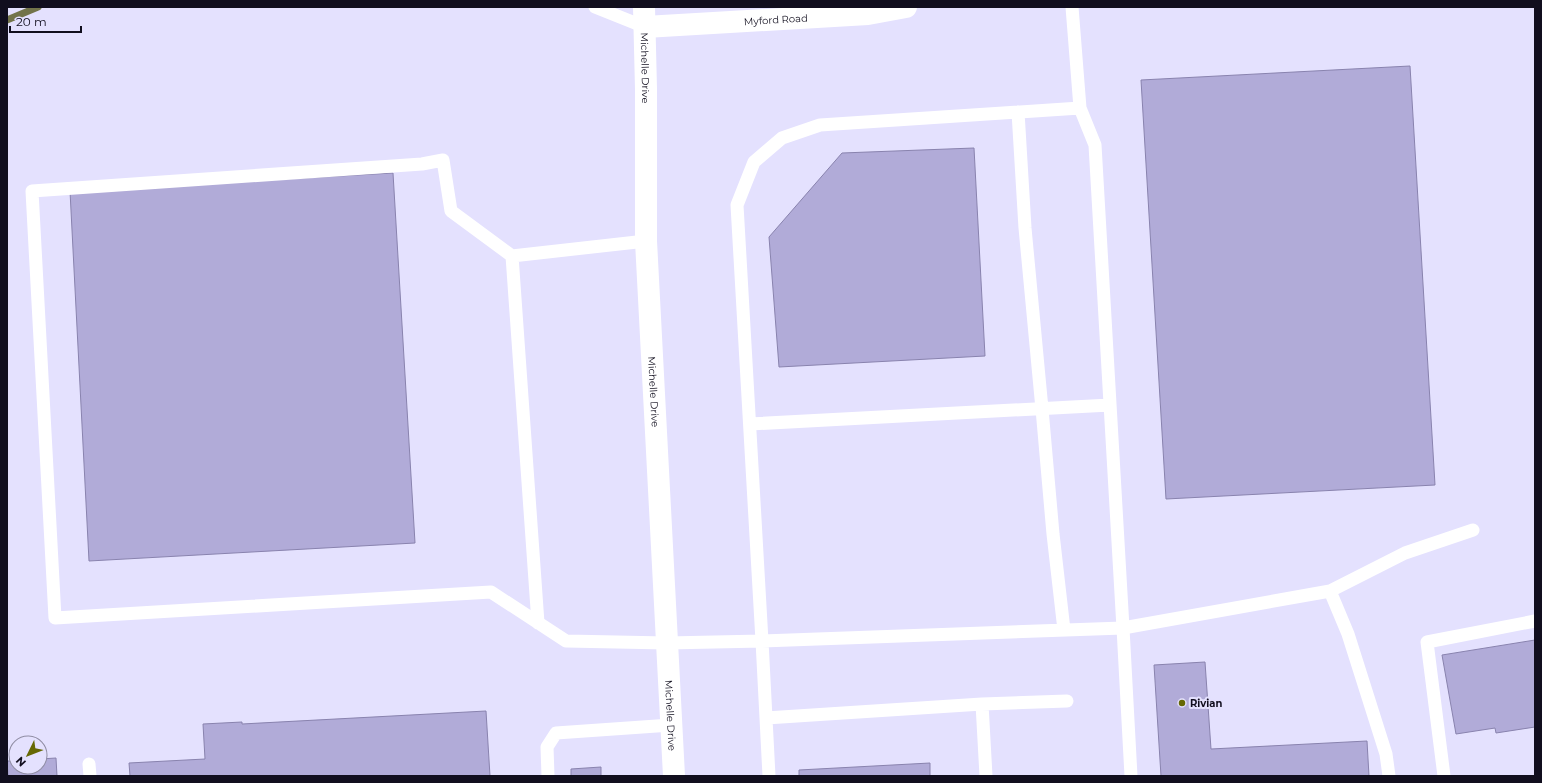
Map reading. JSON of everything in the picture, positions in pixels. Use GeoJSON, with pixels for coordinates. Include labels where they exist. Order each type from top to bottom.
{"type":"FeatureCollection","features":[{"type":"Feature","properties":{"kind":"street","name":"Myford Road"},"geometry":{"type":"LineString","coordinates":[[644,17],[868,10],[906,7]]}},
{"type":"Feature","properties":{"kind":"street","name":"Michelle Drive"},"geometry":{"type":"LineString","coordinates":[[644,17],[646,241],[674,776]]}},
{"type":"Feature","properties":{"kind":"lane"},"geometry":{"type":"LineString","coordinates":[[595,7],[644,17]]}},
{"type":"Feature","properties":{"kind":"lane"},"geometry":{"type":"LineString","coordinates":[[1072,7],[1080,108],[1095,145],[1131,776]]}},
{"type":"Feature","properties":{"kind":"lane"},"geometry":{"type":"LineString","coordinates":[[769,776],[737,205],[754,162],[782,138],[820,125],[1080,108]]}},
{"type":"Feature","properties":{"kind":"lane"},"geometry":{"type":"LineString","coordinates":[[1018,112],[1025,228],[1053,534],[1064,630]]}},
{"type":"Feature","properties":{"kind":"lane"},"geometry":{"type":"LineString","coordinates":[[646,241],[512,256],[451,211],[443,160],[406,165],[32,191],[55,618],[491,592],[566,641],[667,643],[762,641],[1123,628],[1330,591],[1405,553],[1473,530]]}},
{"type":"Feature","properties":{"kind":"lane"},"geometry":{"type":"LineString","coordinates":[[512,256],[538,623]]}},
{"type":"Feature","properties":{"kind":"lane"},"geometry":{"type":"LineString","coordinates":[[750,424],[1110,405]]}},
{"type":"Feature","properties":{"kind":"lane"},"geometry":{"type":"LineString","coordinates":[[1330,591],[1348,634],[1386,754],[1389,776]]}},
{"type":"Feature","properties":{"kind":"lane"},"geometry":{"type":"LineString","coordinates":[[1444,776],[1427,642],[1535,621]]}},
{"type":"Feature","properties":{"kind":"lane"},"geometry":{"type":"LineString","coordinates":[[766,718],[982,704],[1067,701]]}},
{"type":"Feature","properties":{"kind":"lane"},"geometry":{"type":"LineString","coordinates":[[982,704],[986,776]]}},
{"type":"Feature","properties":{"kind":"lane"},"geometry":{"type":"LineString","coordinates":[[548,776],[546,747],[556,733],[671,725]]}},
{"type":"Feature","properties":{"kind":"building"},"geometry":{"type":"Polygon","coordinates":[[[1410,66],[1435,485],[1166,499],[1141,80],[1410,66]]]}},
{"type":"Feature","properties":{"kind":"building"},"geometry":{"type":"Polygon","coordinates":[[[974,148],[985,356],[779,367],[769,237],[842,153],[974,148]]]}},
{"type":"Feature","properties":{"kind":"building"},"geometry":{"type":"Polygon","coordinates":[[[393,173],[415,543],[89,561],[70,191],[393,173]]]}},
{"type":"Feature","properties":{"kind":"building"},"geometry":{"type":"Polygon","coordinates":[[[1535,640],[1535,727],[1496,733],[1495,728],[1456,734],[1442,655],[1535,640]]]}},
{"type":"Feature","properties":{"kind":"building","name":"Rivian"},"geometry":{"type":"Polygon","coordinates":[[[1205,662],[1211,749],[1367,741],[1369,776],[1161,776],[1154,665],[1205,662]]]}},
{"type":"Feature","properties":{"kind":"building"},"geometry":{"type":"Polygon","coordinates":[[[486,711],[490,776],[130,776],[129,763],[205,759],[203,724],[242,722],[242,724],[486,711]]]}},
{"type":"Feature","properties":{"kind":"building"},"geometry":{"type":"Polygon","coordinates":[[[48,758],[56,758],[57,776],[8,776],[7,761],[8,775],[48,775],[48,758]]]}},
{"type":"Feature","properties":{"kind":"building"},"geometry":{"type":"Polygon","coordinates":[[[930,763],[930,776],[799,776],[799,770],[930,763]]]}},
{"type":"Feature","properties":{"kind":"building"},"geometry":{"type":"Polygon","coordinates":[[[601,767],[601,776],[571,776],[571,769],[601,767]]]}},
{"type":"Feature","properties":{"kind":"waterway"},"geometry":{"type":"LineString","coordinates":[[7,20],[38,7]]}},
{"type":"Feature","properties":{"kind":"place","name":"Rivian"},"geometry":{"type":"Point","coordinates":[1182,703]}}]}
